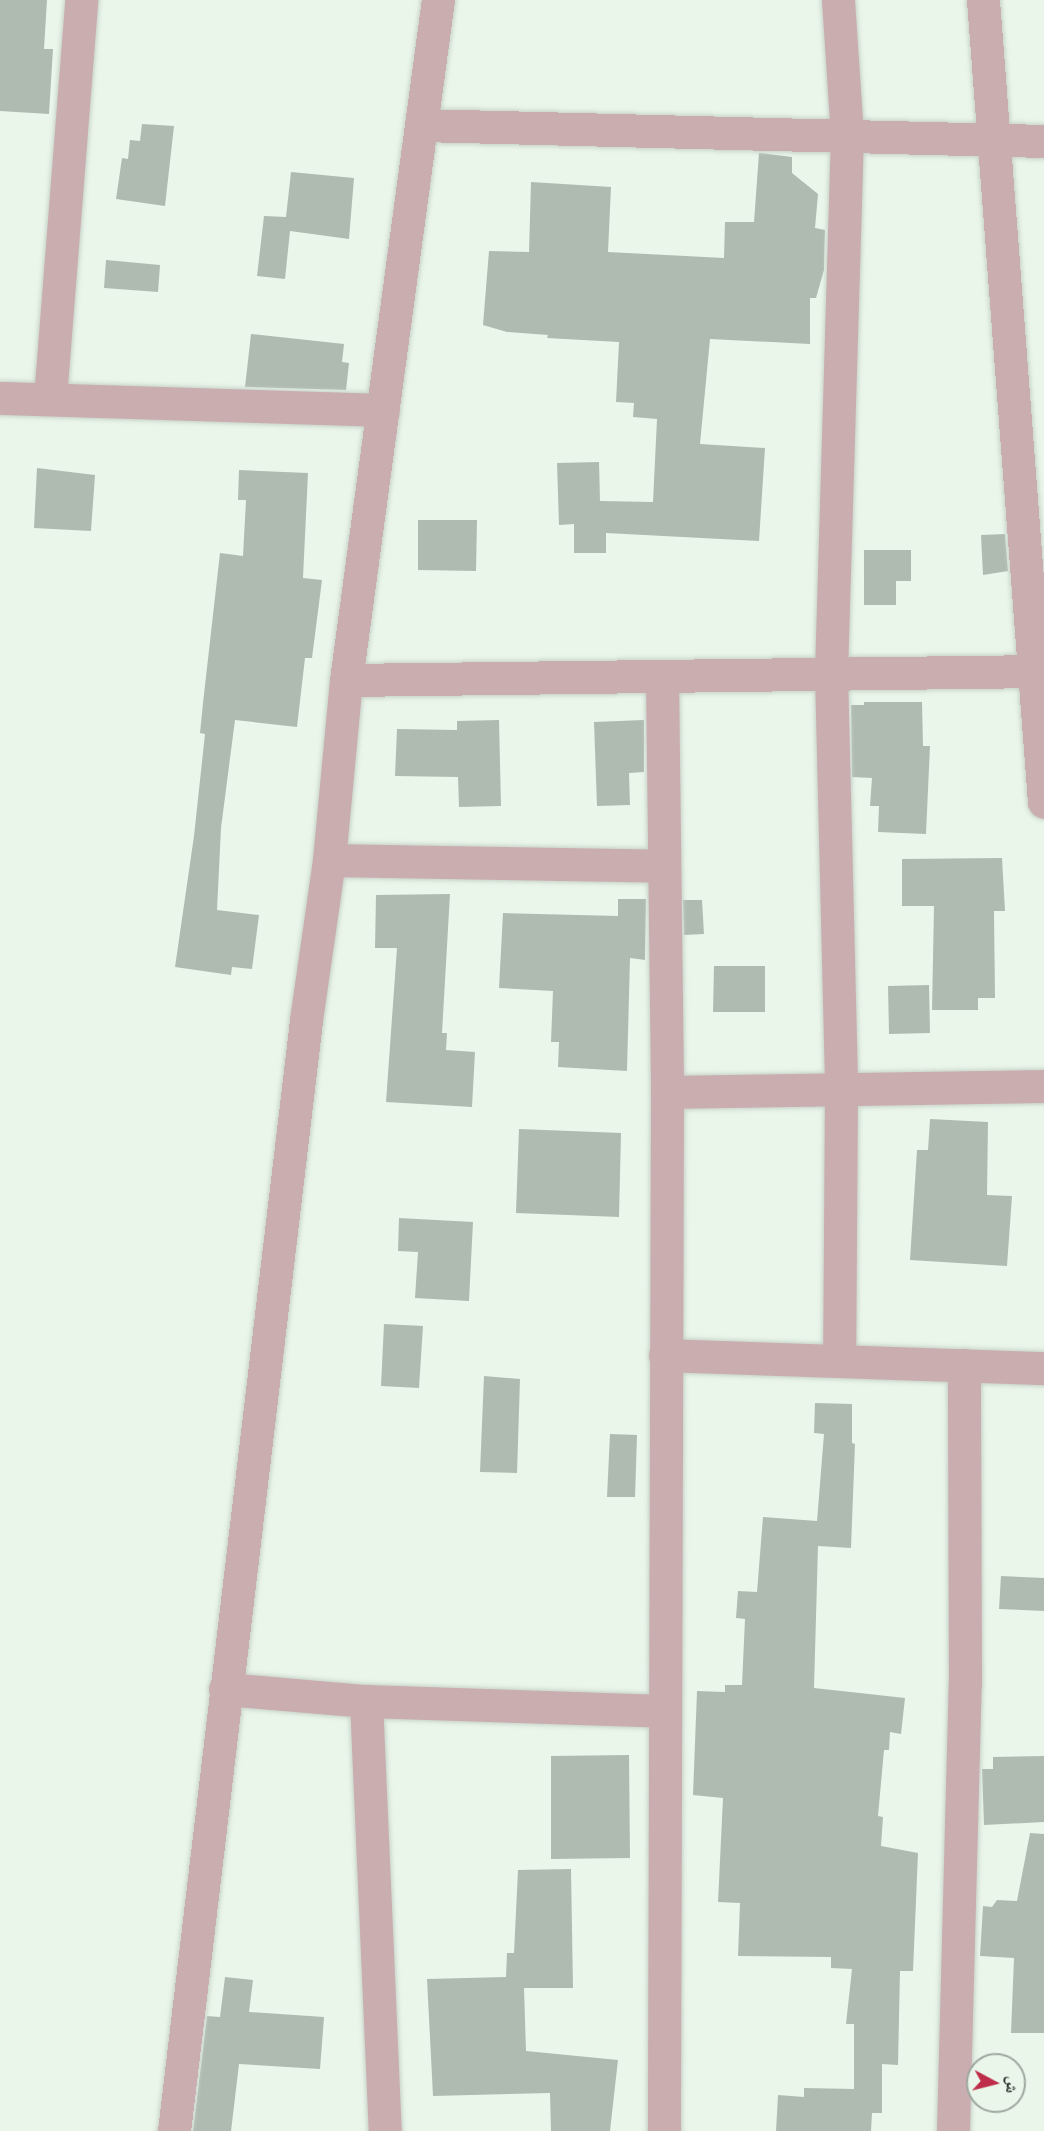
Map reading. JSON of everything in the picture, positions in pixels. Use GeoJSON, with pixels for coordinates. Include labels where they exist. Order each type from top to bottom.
{"type":"FeatureCollection","features":[{"type":"Feature","properties":{"kind":"street"},"geometry":{"type":"LineString","coordinates":[[50,398],[81,0]]}},
{"type":"Feature","properties":{"kind":"street"},"geometry":{"type":"LineString","coordinates":[[174,2131],[304,1032],[329,860],[346,680],[438,0]]}},
{"type":"Feature","properties":{"kind":"street"},"geometry":{"type":"LineString","coordinates":[[838,0],[847,134],[831,672],[841,1091],[839,1359]]}},
{"type":"Feature","properties":{"kind":"street"},"geometry":{"type":"LineString","coordinates":[[983,0],[1039,671],[1044,802]]}},
{"type":"Feature","properties":{"kind":"street"},"geometry":{"type":"LineString","coordinates":[[421,125],[847,134],[1044,141]]}},
{"type":"Feature","properties":{"kind":"street"},"geometry":{"type":"LineString","coordinates":[[0,398],[383,410]]}},
{"type":"Feature","properties":{"kind":"street"},"geometry":{"type":"LineString","coordinates":[[346,680],[1039,671]]}},
{"type":"Feature","properties":{"kind":"street"},"geometry":{"type":"LineString","coordinates":[[662,676],[662,866],[667,1092],[664,2131]]}},
{"type":"Feature","properties":{"kind":"street"},"geometry":{"type":"LineString","coordinates":[[329,860],[662,866]]}},
{"type":"Feature","properties":{"kind":"street"},"geometry":{"type":"LineString","coordinates":[[667,1092],[1044,1086]]}},
{"type":"Feature","properties":{"kind":"street"},"geometry":{"type":"LineString","coordinates":[[666,1355],[839,1359],[1044,1368]]}},
{"type":"Feature","properties":{"kind":"street"},"geometry":{"type":"LineString","coordinates":[[952,2131],[965,1683],[964,1365]]}},
{"type":"Feature","properties":{"kind":"street"},"geometry":{"type":"LineString","coordinates":[[225,1689],[366,1701],[664,1711]]}},
{"type":"Feature","properties":{"kind":"street"},"geometry":{"type":"LineString","coordinates":[[366,1701],[385,2131]]}},
{"type":"Feature","properties":{"kind":"building"},"geometry":{"type":"Polygon","coordinates":[[[0,0],[47,0],[44,49],[53,49],[49,114],[0,111],[0,0]]]}},
{"type":"Feature","properties":{"kind":"building"},"geometry":{"type":"Polygon","coordinates":[[[142,124],[174,126],[165,206],[116,199],[122,158],[128,159],[130,140],[140,141],[142,124]]]}},
{"type":"Feature","properties":{"kind":"building"},"geometry":{"type":"Polygon","coordinates":[[[759,153],[792,157],[792,173],[818,194],[815,228],[825,230],[824,270],[816,298],[810,298],[810,344],[710,339],[700,444],[765,448],[759,541],[606,533],[606,553],[574,553],[574,524],[559,525],[557,463],[599,462],[600,501],[653,502],[657,419],[633,417],[634,403],[616,402],[619,342],[547,338],[548,335],[507,332],[483,325],[489,251],[529,252],[531,182],[611,187],[608,252],[724,258],[725,222],[754,222],[759,153]]]}},
{"type":"Feature","properties":{"kind":"building"},"geometry":{"type":"Polygon","coordinates":[[[291,172],[354,178],[349,239],[290,231],[285,279],[257,276],[264,216],[286,217],[291,172]]]}},
{"type":"Feature","properties":{"kind":"building"},"geometry":{"type":"Polygon","coordinates":[[[106,260],[160,265],[158,292],[104,288],[106,260]]]}},
{"type":"Feature","properties":{"kind":"building"},"geometry":{"type":"Polygon","coordinates":[[[251,334],[344,344],[342,362],[349,363],[346,390],[245,387],[251,334]]]}},
{"type":"Feature","properties":{"kind":"building"},"geometry":{"type":"Polygon","coordinates":[[[37,468],[95,475],[91,531],[34,528],[37,468]]]}},
{"type":"Feature","properties":{"kind":"building"},"geometry":{"type":"Polygon","coordinates":[[[239,470],[308,473],[303,578],[322,580],[312,658],[305,658],[297,727],[235,720],[221,828],[217,910],[259,915],[252,969],[232,967],[231,975],[175,967],[194,836],[205,734],[200,733],[220,553],[243,556],[246,500],[238,500],[239,470]]]}},
{"type":"Feature","properties":{"kind":"building"},"geometry":{"type":"Polygon","coordinates":[[[418,520],[477,520],[476,571],[418,570],[418,520]]]}},
{"type":"Feature","properties":{"kind":"building"},"geometry":{"type":"Polygon","coordinates":[[[1005,534],[1008,571],[983,575],[981,535],[1005,534]]]}},
{"type":"Feature","properties":{"kind":"building"},"geometry":{"type":"Polygon","coordinates":[[[864,550],[911,550],[911,581],[896,581],[896,605],[864,605],[864,550]]]}},
{"type":"Feature","properties":{"kind":"building"},"geometry":{"type":"Polygon","coordinates":[[[864,702],[922,702],[923,746],[930,746],[926,834],[878,832],[879,806],[870,806],[872,778],[852,777],[851,705],[864,705],[864,702]]]}},
{"type":"Feature","properties":{"kind":"building"},"geometry":{"type":"Polygon","coordinates":[[[499,720],[501,806],[459,807],[458,777],[395,776],[397,729],[457,730],[457,721],[499,720]]]}},
{"type":"Feature","properties":{"kind":"building"},"geometry":{"type":"Polygon","coordinates":[[[644,720],[644,772],[629,773],[630,805],[597,806],[594,722],[644,720]]]}},
{"type":"Feature","properties":{"kind":"building"},"geometry":{"type":"Polygon","coordinates":[[[1002,858],[1005,911],[994,911],[995,998],[978,998],[978,1010],[932,1010],[934,906],[902,906],[902,859],[1002,858]]]}},
{"type":"Feature","properties":{"kind":"building"},"geometry":{"type":"Polygon","coordinates":[[[450,894],[442,1033],[447,1033],[446,1050],[475,1052],[472,1107],[386,1102],[397,948],[375,948],[376,895],[450,894]]]}},
{"type":"Feature","properties":{"kind":"building"},"geometry":{"type":"Polygon","coordinates":[[[618,899],[646,899],[645,960],[630,958],[627,1071],[558,1067],[559,1042],[551,1042],[553,991],[499,988],[503,913],[618,916],[618,899]]]}},
{"type":"Feature","properties":{"kind":"building"},"geometry":{"type":"Polygon","coordinates":[[[683,900],[702,900],[704,934],[684,935],[683,900]]]}},
{"type":"Feature","properties":{"kind":"building"},"geometry":{"type":"Polygon","coordinates":[[[714,966],[765,966],[765,1012],[713,1012],[714,966]]]}},
{"type":"Feature","properties":{"kind":"building"},"geometry":{"type":"Polygon","coordinates":[[[929,985],[930,1033],[889,1034],[888,986],[929,985]]]}},
{"type":"Feature","properties":{"kind":"building"},"geometry":{"type":"Polygon","coordinates":[[[930,1119],[988,1122],[987,1195],[1012,1196],[1007,1266],[910,1260],[917,1150],[928,1150],[930,1119]]]}},
{"type":"Feature","properties":{"kind":"building"},"geometry":{"type":"Polygon","coordinates":[[[519,1129],[621,1133],[619,1217],[516,1213],[519,1129]]]}},
{"type":"Feature","properties":{"kind":"building"},"geometry":{"type":"Polygon","coordinates":[[[399,1218],[473,1222],[469,1301],[415,1298],[418,1252],[398,1251],[399,1218]]]}},
{"type":"Feature","properties":{"kind":"building"},"geometry":{"type":"Polygon","coordinates":[[[384,1324],[423,1326],[419,1388],[381,1386],[384,1324]]]}},
{"type":"Feature","properties":{"kind":"building"},"geometry":{"type":"Polygon","coordinates":[[[484,1376],[520,1379],[517,1473],[480,1472],[484,1376]]]}},
{"type":"Feature","properties":{"kind":"building"},"geometry":{"type":"Polygon","coordinates":[[[815,1403],[852,1404],[852,1443],[855,1444],[851,1548],[818,1546],[814,1688],[905,1698],[901,1734],[890,1732],[889,1750],[884,1750],[878,1816],[883,1817],[881,1846],[918,1853],[913,1971],[900,1971],[898,2065],[882,2064],[882,2113],[872,2113],[871,2131],[776,2131],[778,2095],[804,2097],[804,2088],[854,2089],[854,2024],[846,2024],[852,1969],[831,1968],[831,1957],[738,1956],[740,1903],[718,1902],[723,1798],[693,1795],[697,1691],[725,1692],[725,1685],[742,1685],[745,1619],[736,1618],[738,1591],[757,1592],[763,1517],[817,1521],[824,1434],[814,1433],[815,1403]]]}},
{"type":"Feature","properties":{"kind":"building"},"geometry":{"type":"Polygon","coordinates":[[[610,1434],[637,1435],[635,1497],[607,1497],[610,1434]]]}},
{"type":"Feature","properties":{"kind":"building"},"geometry":{"type":"Polygon","coordinates":[[[1001,1576],[1044,1578],[1044,1611],[999,1609],[1001,1576]]]}},
{"type":"Feature","properties":{"kind":"building"},"geometry":{"type":"Polygon","coordinates":[[[629,1755],[630,1858],[551,1859],[551,1756],[629,1755]]]}},
{"type":"Feature","properties":{"kind":"building"},"geometry":{"type":"Polygon","coordinates":[[[1044,1756],[1044,1822],[984,1825],[982,1769],[993,1769],[993,1757],[1044,1756]]]}},
{"type":"Feature","properties":{"kind":"building"},"geometry":{"type":"Polygon","coordinates":[[[1030,1833],[1044,1834],[1044,2033],[1011,2033],[1014,1958],[980,1956],[983,1906],[992,1907],[997,1900],[1017,1901],[1030,1833]]]}},
{"type":"Feature","properties":{"kind":"building"},"geometry":{"type":"Polygon","coordinates":[[[571,1869],[573,1988],[524,1988],[526,2051],[618,2060],[610,2131],[551,2131],[550,2093],[433,2096],[427,1979],[506,1977],[507,1953],[514,1953],[518,1870],[571,1869]]]}},
{"type":"Feature","properties":{"kind":"building"},"geometry":{"type":"Polygon","coordinates":[[[225,1977],[253,1980],[249,2012],[324,2017],[320,2069],[239,2064],[231,2131],[193,2131],[207,2016],[220,2017],[225,1977]]]}}]}
